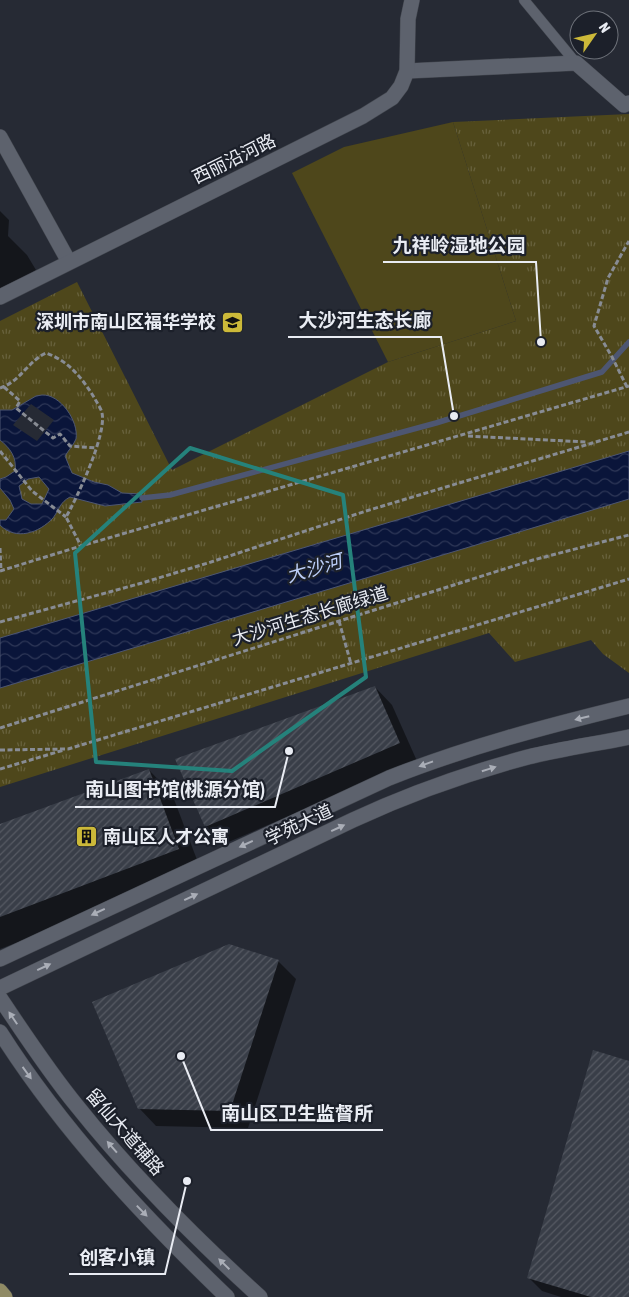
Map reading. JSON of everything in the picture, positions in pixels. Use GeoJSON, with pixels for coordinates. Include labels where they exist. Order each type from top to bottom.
{"type":"FeatureCollection","features":[{"type":"Feature","properties":{"kind":"main road"},"geometry":{"type":"LineString","coordinates":[[0,1291],[5,1297]]}},
{"type":"Feature","properties":{"kind":"street","name":"西丽沿河路"},"geometry":{"type":"LineString","coordinates":[[0,297],[375,109],[392,98],[401,86],[407,70],[408,19],[412,0]]}},
{"type":"Feature","properties":{"kind":"street"},"geometry":{"type":"LineString","coordinates":[[407,70],[576,63],[624,105],[629,103]]}},
{"type":"Feature","properties":{"kind":"street"},"geometry":{"type":"LineString","coordinates":[[0,137],[69,262]]}},
{"type":"Feature","properties":{"kind":"street","name":"学苑大道"},"geometry":{"type":"LineString","coordinates":[[0,959],[389,778],[504,738],[629,706]]}},
{"type":"Feature","properties":{"kind":"street","name":"学苑大道"},"geometry":{"type":"LineString","coordinates":[[0,988],[344,824],[407,797],[522,759],[629,737]]}},
{"type":"Feature","properties":{"kind":"street","name":"留仙大道辅路"},"geometry":{"type":"LineString","coordinates":[[0,998],[76,1106],[174,1216],[260,1297]]}},
{"type":"Feature","properties":{"kind":"street"},"geometry":{"type":"LineString","coordinates":[[0,1032],[50,1104],[90,1153],[145,1215],[227,1297]]}},
{"type":"Feature","properties":{"kind":"lane"},"geometry":{"type":"LineString","coordinates":[[524,0],[576,63]]}},
{"type":"Feature","properties":{"kind":"path"},"geometry":{"type":"LineString","coordinates":[[0,548],[0,571],[628,386],[594,326],[608,278],[629,241]]}},
{"type":"Feature","properties":{"kind":"path"},"geometry":{"type":"LineString","coordinates":[[66,518],[96,448],[101,432],[102,413],[84,381],[62,360],[46,353],[36,357],[15,380],[2,387],[20,401],[16,408],[53,438],[60,434],[70,446],[96,448]]}},
{"type":"Feature","properties":{"kind":"path"},"geometry":{"type":"LineString","coordinates":[[0,622],[142,584],[366,511],[589,442],[629,432]]}},
{"type":"Feature","properties":{"kind":"path"},"geometry":{"type":"LineString","coordinates":[[464,435],[589,442]]}},
{"type":"Feature","properties":{"kind":"path"},"geometry":{"type":"LineString","coordinates":[[0,452],[32,491],[66,518],[81,546]]}},
{"type":"Feature","properties":{"kind":"path","name":"大沙河生态长廊绿道"},"geometry":{"type":"LineString","coordinates":[[0,728],[533,560],[629,535]]}},
{"type":"Feature","properties":{"kind":"path"},"geometry":{"type":"LineString","coordinates":[[0,770],[629,579]]}},
{"type":"Feature","properties":{"kind":"path"},"geometry":{"type":"LineString","coordinates":[[339,621],[351,664]]}},
{"type":"Feature","properties":{"kind":"path"},"geometry":{"type":"LineString","coordinates":[[0,750],[68,748]]}},
{"type":"Feature","properties":{"kind":"highlighted area"},"geometry":{"type":"Polygon","coordinates":[[[190,448],[343,495],[366,677],[232,771],[96,762],[75,553],[190,448]]]}},
{"type":"Feature","properties":{"kind":"green space"},"geometry":{"type":"Polygon","coordinates":[[[629,114],[629,673],[603,654],[591,640],[515,662],[489,633],[0,787],[0,321],[77,282],[172,470],[388,362],[516,321],[453,122],[629,114]]]}},
{"type":"Feature","properties":{"kind":"green space"},"geometry":{"type":"Polygon","coordinates":[[[453,122],[516,321],[388,362],[292,173],[344,147],[453,122]]]}},
{"type":"Feature","properties":{"kind":"water"},"geometry":{"type":"Polygon","coordinates":[[[36,396],[49,396],[55,399],[67,410],[71,417],[76,432],[76,439],[65,456],[72,473],[94,482],[108,485],[122,493],[141,494],[142,502],[105,506],[70,497],[62,504],[53,518],[34,531],[20,534],[13,533],[0,525],[0,520],[6,520],[14,509],[10,500],[0,488],[0,479],[15,471],[15,461],[7,446],[0,440],[0,410],[12,410],[36,396]],[[39,477],[28,479],[19,486],[22,499],[31,504],[42,504],[49,489],[39,477]]]}},
{"type":"Feature","properties":{"kind":"water","name":"大沙河"},"geometry":{"type":"Polygon","coordinates":[[[629,451],[629,499],[0,688],[0,638],[629,451]]]}},
{"type":"Feature","properties":{"kind":"pier"},"geometry":{"type":"Polygon","coordinates":[[[31,404],[54,420],[37,441],[13,425],[31,404]]]}},
{"type":"Feature","properties":{"kind":"building"},"geometry":{"type":"Polygon","coordinates":[[[375,686],[400,743],[205,827],[175,759],[375,686]]]}},
{"type":"Feature","properties":{"kind":"building","name":"南山区人才公寓"},"geometry":{"type":"Polygon","coordinates":[[[149,769],[179,849],[0,917],[0,824],[149,769]]]}},
{"type":"Feature","properties":{"kind":"building"},"geometry":{"type":"Polygon","coordinates":[[[229,944],[279,960],[230,1111],[138,1109],[92,1002],[229,944]]]}},
{"type":"Feature","properties":{"kind":"building"},"geometry":{"type":"Polygon","coordinates":[[[593,1050],[629,1061],[629,1297],[591,1297],[527,1278],[593,1050]]]}},
{"type":"Feature","properties":{"kind":"waterway"},"geometry":{"type":"LineString","coordinates":[[142,498],[170,495],[436,423],[602,372],[629,342]]}},
{"type":"Feature","properties":{"kind":"place","name":"深圳市南山区福华学校"},"geometry":{"type":"Point","coordinates":[232,322]}},
{"type":"Feature","properties":{"kind":"place","name":"九祥岭湿地公园"},"geometry":{"type":"Point","coordinates":[541,342]}},
{"type":"Feature","properties":{"kind":"place","name":"大沙河生态长廊"},"geometry":{"type":"Point","coordinates":[454,416]}},
{"type":"Feature","properties":{"kind":"place","name":"南山图书馆(桃源分馆)"},"geometry":{"type":"Point","coordinates":[289,751]}},
{"type":"Feature","properties":{"kind":"place","name":"南山区人才公寓"},"geometry":{"type":"Point","coordinates":[87,837]}},
{"type":"Feature","properties":{"kind":"place","name":"南山区卫生监督所"},"geometry":{"type":"Point","coordinates":[181,1056]}},
{"type":"Feature","properties":{"kind":"place","name":"创客小镇"},"geometry":{"type":"Point","coordinates":[187,1181]}}]}
